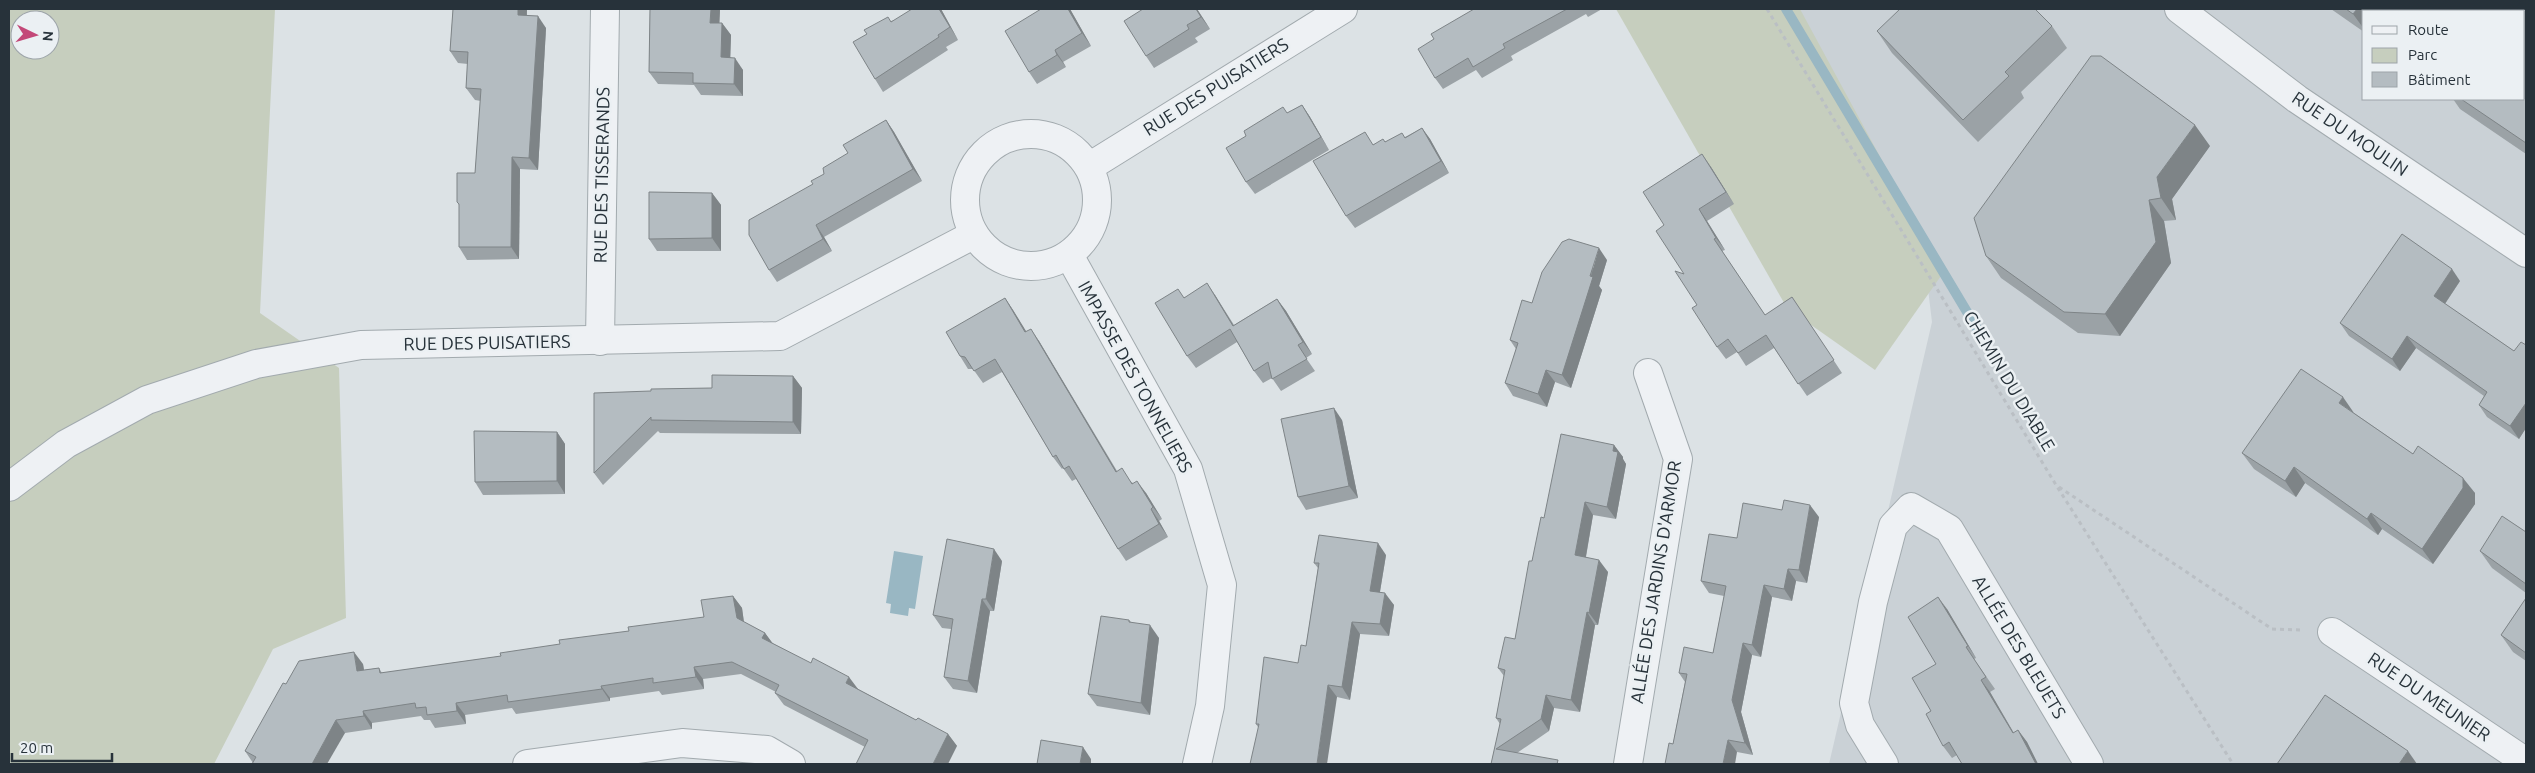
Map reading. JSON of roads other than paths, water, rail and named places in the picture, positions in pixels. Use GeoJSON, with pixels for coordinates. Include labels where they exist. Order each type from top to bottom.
{"type":"FeatureCollection","features":[{"type":"Feature","properties":{"kind":"street","name":"RUE DES TISSERANDS"},"geometry":{"type":"LineString","coordinates":[[600,341],[604,9]]}},
{"type":"Feature","properties":{"kind":"street","name":"RUE DES PUISATIERS"},"geometry":{"type":"LineString","coordinates":[[1089,167],[1343,9]]}},
{"type":"Feature","properties":{"kind":"street","name":"RUE DU MOULIN"},"geometry":{"type":"LineString","coordinates":[[2179,9],[2297,99],[2526,253]]}},
{"type":"Feature","properties":{"kind":"street"},"geometry":{"type":"LineString","coordinates":[[1038,133],[1058,139],[1076,150],[1089,167],[1096,185],[1097,205],[1093,224],[1083,242],[1069,255],[1049,264],[1028,267],[1006,263],[988,252],[974,235],[966,215],[964,194],[969,174],[980,156],[997,142],[1016,134],[1038,133]]}},
{"type":"Feature","properties":{"kind":"street","name":"RUE DES PUISATIERS"},"geometry":{"type":"LineString","coordinates":[[9,487],[66,444],[147,400],[256,364],[361,345],[780,336],[974,235]]}},
{"type":"Feature","properties":{"kind":"street","name":"IMPASSE DES TONNELIERS"},"geometry":{"type":"LineString","coordinates":[[1069,255],[1188,469],[1222,585],[1210,706],[1197,764]]}},
{"type":"Feature","properties":{"kind":"street","name":"ALLÉE DES JARDINS D'ARMOR"},"geometry":{"type":"LineString","coordinates":[[1628,764],[1678,458],[1648,373]]}},
{"type":"Feature","properties":{"kind":"street","name":"ALLÉE DES BLEUETS"},"geometry":{"type":"LineString","coordinates":[[1884,764],[1860,725],[1854,703],[1873,602],[1892,526],[1911,507],[1949,529],[2090,764]]}},
{"type":"Feature","properties":{"kind":"street","name":"RUE DU MEUNIER"},"geometry":{"type":"LineString","coordinates":[[2332,632],[2526,762]]}},
{"type":"Feature","properties":{"kind":"street"},"geometry":{"type":"LineString","coordinates":[[527,764],[682,742],[767,750],[792,764]]}},
{"type":"Feature","properties":{"kind":"water"},"geometry":{"type":"Polygon","coordinates":[[[894,551],[923,556],[915,609],[909,608],[908,616],[890,613],[891,604],[886,603],[894,551]]]}},
{"type":"Feature","properties":{"kind":"waterway"},"geometry":{"type":"LineString","coordinates":[[1786,9],[1982,337]]}}]}
